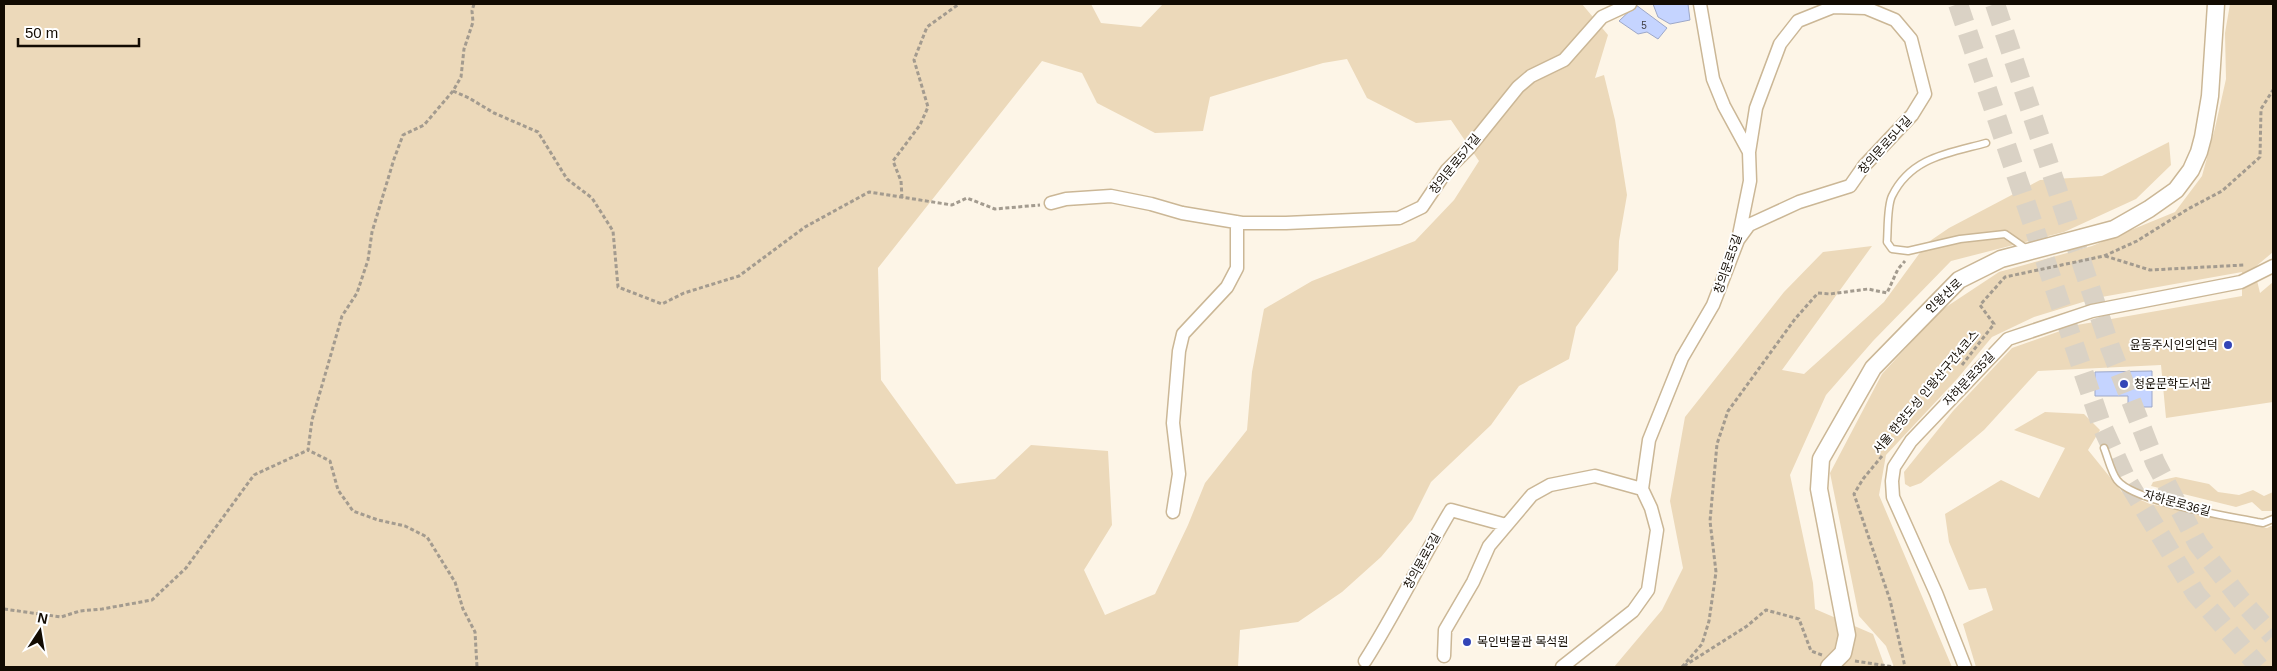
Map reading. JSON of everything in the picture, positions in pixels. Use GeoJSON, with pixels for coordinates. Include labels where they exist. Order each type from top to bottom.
{"type":"FeatureCollection","features":[{"type":"Feature","properties":{"kind":"street","name":"창의문로5길"},"geometry":{"type":"LineString","coordinates":[[1642,489],[1649,440],[1682,358],[1714,305],[1738,240],[1750,181],[1749,152],[1724,106],[1713,79],[1700,4]]}},
{"type":"Feature","properties":{"kind":"street","name":"인왕산로"},"geometry":{"type":"LineString","coordinates":[[1833,663],[1843,653],[1847,635],[1819,489],[1820,459],[1873,368],[1940,297],[1959,280],[2001,259],[2114,229],[2149,209],[2176,190],[2191,170],[2199,152],[2210,96],[2216,4]]}},
{"type":"Feature","properties":{"kind":"street","name":"창의문로5가길"},"geometry":{"type":"LineString","coordinates":[[1051,204],[1066,199],[1111,196],[1151,204],[1182,214],[1237,222],[1286,223],[1399,218],[1422,207],[1447,170],[1468,149],[1518,87],[1531,76],[1564,60],[1602,16],[1628,5]]}},
{"type":"Feature","properties":{"kind":"street","name":"창의문로5나길"},"geometry":{"type":"LineString","coordinates":[[1738,240],[1750,225],[1799,202],[1850,186],[1864,166],[1912,115],[1925,94],[1911,39],[1895,20],[1866,8],[1833,7],[1798,21],[1780,44],[1756,108],[1749,152]]}},
{"type":"Feature","properties":{"kind":"street"},"geometry":{"type":"LineString","coordinates":[[1173,512],[1179,474],[1173,423],[1179,351],[1183,334],[1227,287],[1237,268],[1237,222]]}},
{"type":"Feature","properties":{"kind":"street","name":"자하문로35길"},"geometry":{"type":"LineString","coordinates":[[1965,667],[1893,496],[1892,481],[1894,467],[1911,441],[2008,339],[2092,311],[2241,282],[2273,266]]}},
{"type":"Feature","properties":{"kind":"street"},"geometry":{"type":"LineString","coordinates":[[1444,656],[1445,630],[1473,582],[1489,546],[1532,495],[1550,485],[1595,476],[1642,489],[1651,508],[1657,530],[1648,590],[1633,611],[1562,667]]}},
{"type":"Feature","properties":{"kind":"street","name":"창의문로5길"},"geometry":{"type":"LineString","coordinates":[[1365,661],[1389,623],[1419,564],[1451,510],[1506,526]]}},
{"type":"Feature","properties":{"kind":"lane"},"geometry":{"type":"LineString","coordinates":[[1986,143],[1930,158],[1906,176],[1891,197],[1887,242],[1892,249],[1908,251],[1960,239],[2005,234],[2031,252]]}},
{"type":"Feature","properties":{"kind":"lane","name":"자하문로36길"},"geometry":{"type":"LineString","coordinates":[[2104,448],[2116,479],[2127,489],[2164,502],[2257,522],[2263,523],[2273,519]]}},
{"type":"Feature","properties":{"kind":"path"},"geometry":{"type":"LineString","coordinates":[[308,450],[312,420],[342,316],[357,293],[368,260],[372,232],[397,151],[403,135],[424,125],[453,91],[461,77],[464,49],[473,22],[472,11],[474,4]]}},
{"type":"Feature","properties":{"kind":"path"},"geometry":{"type":"LineString","coordinates":[[902,198],[901,181],[893,161],[920,125],[928,107],[914,60],[926,28],[959,4]]}},
{"type":"Feature","properties":{"kind":"path","name":"서울 한양도성 인왕산구간4코스"},"geometry":{"type":"LineString","coordinates":[[1960,367],[1994,324],[1980,305],[2005,277],[2104,256],[2137,241],[2188,208],[2222,191],[2260,157],[2261,109],[2273,90]]}},
{"type":"Feature","properties":{"kind":"path"},"geometry":{"type":"LineString","coordinates":[[453,91],[494,113],[538,132],[567,179],[592,198],[613,231],[618,287],[662,304],[684,293],[739,276],[805,227],[869,192],[952,205],[967,198],[995,209],[1051,204]]}},
{"type":"Feature","properties":{"kind":"path"},"geometry":{"type":"LineString","coordinates":[[2104,256],[2150,270],[2246,264]]}},
{"type":"Feature","properties":{"kind":"path"},"geometry":{"type":"LineString","coordinates":[[1683,667],[1702,644],[1709,621],[1716,572],[1710,521],[1717,444],[1728,411],[1795,319],[1818,293],[1830,294],[1868,289],[1887,293],[1898,268],[1909,259]]}},
{"type":"Feature","properties":{"kind":"path","name":"서울 한양도성 인왕산구간4코스"},"geometry":{"type":"LineString","coordinates":[[1889,449],[1863,479],[1854,494],[1890,600],[1906,667]]}},
{"type":"Feature","properties":{"kind":"path"},"geometry":{"type":"LineString","coordinates":[[4,608],[61,617],[80,611],[102,610],[152,600],[186,568],[254,475],[308,450]]}},
{"type":"Feature","properties":{"kind":"path"},"geometry":{"type":"LineString","coordinates":[[308,450],[330,461],[338,490],[353,510],[378,520],[405,526],[427,537],[455,582],[463,609],[475,632],[477,667]]}},
{"type":"Feature","properties":{"kind":"path"},"geometry":{"type":"LineString","coordinates":[[1683,667],[1747,626],[1766,610],[1799,619],[1811,651],[1833,663],[1894,667]]}},
{"type":"Feature","properties":{"kind":"shaded area"},"geometry":{"type":"Polygon","coordinates":[[[4,4],[1091,4],[1101,23],[1141,27],[1163,4],[1582,4],[1608,35],[1595,78],[1604,75],[1615,120],[1627,195],[1619,241],[1618,270],[1576,327],[1569,359],[1519,386],[1491,425],[1431,482],[1412,520],[1381,557],[1342,592],[1298,622],[1240,630],[1238,667],[4,667],[4,4]],[[1347,59],[1323,63],[1210,97],[1203,131],[1155,133],[1097,103],[1082,73],[1042,61],[878,268],[881,380],[956,484],[995,479],[1031,445],[1108,451],[1112,525],[1084,570],[1105,615],[1155,594],[1188,525],[1205,483],[1247,430],[1252,372],[1264,309],[1312,281],[1415,241],[1454,200],[1479,161],[1451,120],[1416,123],[1367,98],[1347,59]]]}},
{"type":"Feature","properties":{"kind":"shaded area"},"geometry":{"type":"Polygon","coordinates":[[[2230,4],[2273,4],[2273,252],[2254,268],[2260,293],[2273,282],[2273,402],[2166,418],[2161,365],[2038,371],[1984,430],[1921,483],[1910,487],[1905,484],[1904,472],[1953,411],[2012,348],[2077,325],[2242,296],[2242,272],[2096,298],[2034,317],[1992,337],[1957,379],[1886,455],[1879,495],[1952,667],[1894,667],[1886,646],[1859,616],[1830,473],[1882,374],[1940,311],[1999,272],[2092,246],[2175,212],[2202,176],[2215,128],[2226,79],[2225,33],[2230,4]]]}},
{"type":"Feature","properties":{"kind":"shaded area"},"geometry":{"type":"Polygon","coordinates":[[[2169,142],[2171,165],[2136,199],[2064,232],[1951,261],[1873,341],[1826,395],[1790,475],[1813,583],[1815,609],[1873,634],[1885,667],[1614,667],[1662,610],[1683,568],[1670,501],[1685,417],[1784,292],[1823,252],[1872,246],[1782,370],[1804,374],[1884,302],[1927,243],[1949,228],[2040,180],[2102,176],[2169,142]]]}},
{"type":"Feature","properties":{"kind":"shaded area"},"geometry":{"type":"Polygon","coordinates":[[[2045,412],[2084,414],[2100,430],[2088,450],[2122,492],[2150,504],[2267,528],[2273,525],[2273,667],[1976,667],[1963,624],[1993,610],[1986,588],[1969,590],[1949,542],[1945,514],[2001,480],[2039,498],[2065,448],[2014,430],[2045,412]]]}},
{"type":"Feature","properties":{"kind":"shaded area"},"geometry":{"type":"Polygon","coordinates":[[[2176,477],[2209,484],[2218,492],[2239,495],[2253,490],[2264,496],[2273,492],[2273,511],[2262,511],[2252,502],[2236,507],[2151,486],[2153,482],[2176,477]]]}},
{"type":"Feature","properties":{"kind":"building"},"geometry":{"type":"Polygon","coordinates":[[[1653,4],[1688,4],[1690,20],[1670,24],[1658,17],[1653,4]]]}},
{"type":"Feature","properties":{"kind":"building"},"geometry":{"type":"Polygon","coordinates":[[[1636,5],[1667,28],[1658,39],[1647,32],[1638,34],[1619,21],[1636,5]]]}},
{"type":"Feature","properties":{"kind":"building","name":"청운문학도서관"},"geometry":{"type":"Polygon","coordinates":[[[2152,371],[2152,407],[2128,407],[2128,396],[2095,396],[2095,372],[2152,371]]]}},
{"type":"Feature","properties":{"kind":"tunnel"},"geometry":{"type":"LineString","coordinates":[[1958,4],[2101,424],[2126,479],[2196,594],[2259,667]]}},
{"type":"Feature","properties":{"kind":"tunnel"},"geometry":{"type":"LineString","coordinates":[[1995,4],[2110,347],[2155,462],[2198,544],[2241,600],[2273,636]]}},
{"type":"Feature","properties":{"kind":"place","name":"윤동주시인의언덕"},"geometry":{"type":"Point","coordinates":[2228,345]}},
{"type":"Feature","properties":{"kind":"place","name":"청운문학도서관"},"geometry":{"type":"Point","coordinates":[2124,384]}},
{"type":"Feature","properties":{"kind":"place","name":"목인박물관 목석원"},"geometry":{"type":"Point","coordinates":[1467,642]}}]}
